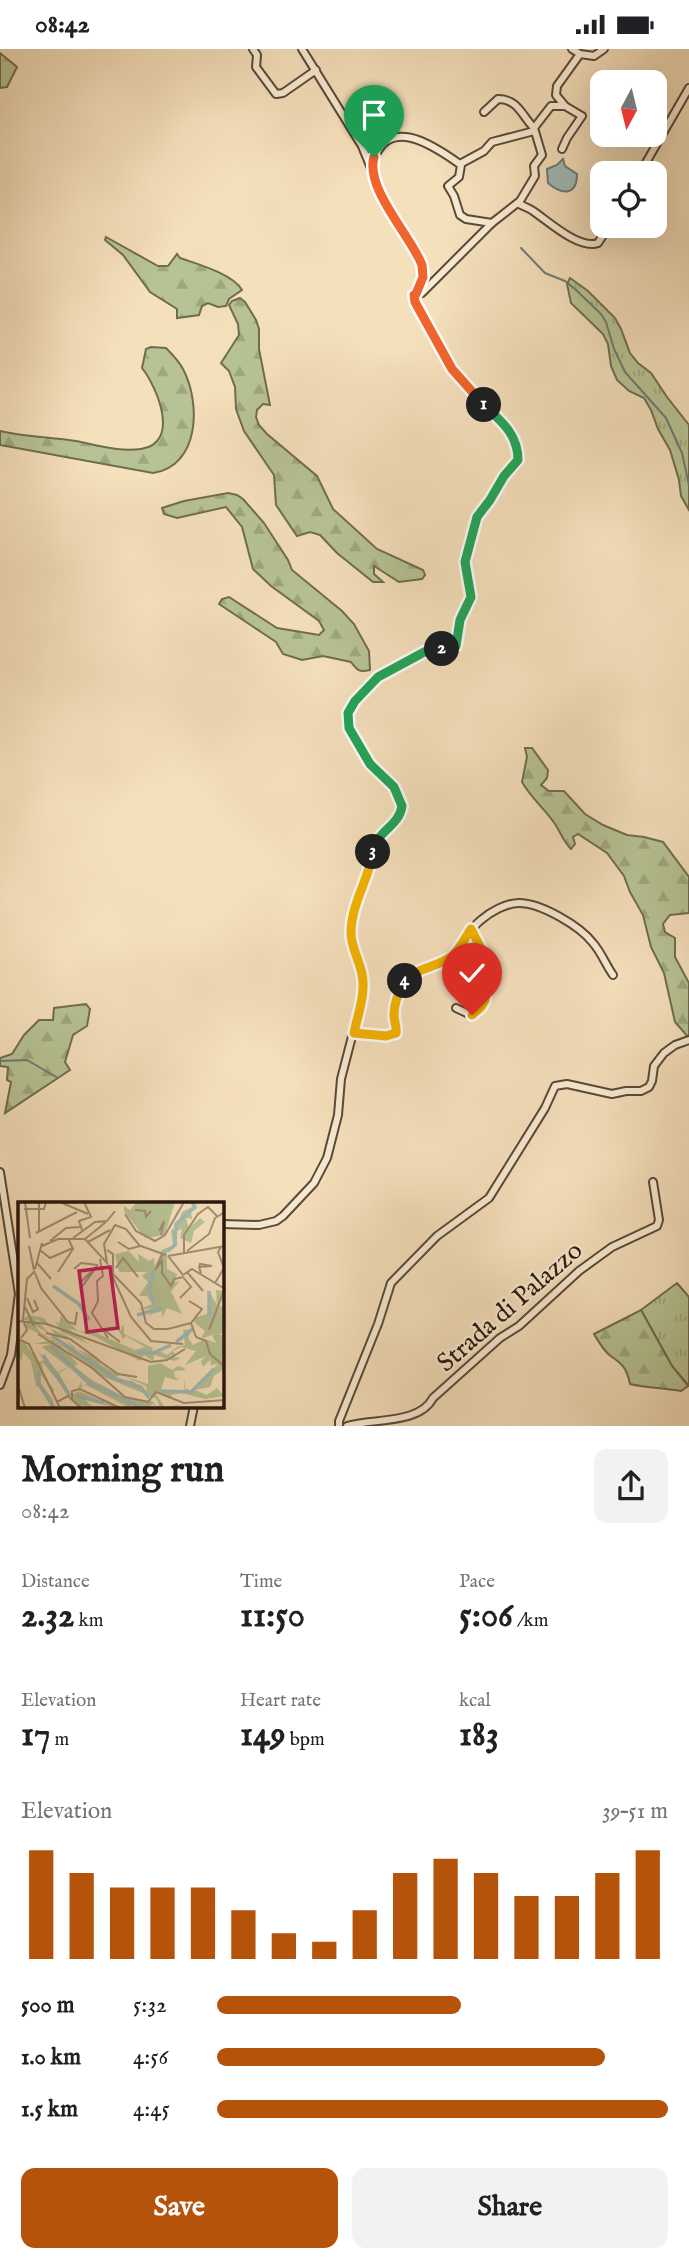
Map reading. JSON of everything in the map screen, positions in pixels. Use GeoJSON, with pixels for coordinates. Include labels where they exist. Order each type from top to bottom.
{"type":"FeatureCollection","features":[{"type":"Feature","properties":{"kind":"street"},"geometry":{"type":"LineString","coordinates":[[253,49],[257,55],[256,67],[276,94],[283,93],[316,71]]}},
{"type":"Feature","properties":{"kind":"street"},"geometry":{"type":"LineString","coordinates":[[224,1224],[252,1226],[275,1221],[288,1213],[314,1183],[332,1143],[341,1079],[354,1033],[363,985],[351,937],[355,908],[376,842],[398,818],[402,806],[394,787],[370,764],[349,728],[348,713],[368,686],[392,668],[430,649],[451,649],[456,646],[460,620],[471,597],[465,562],[477,517],[504,476],[516,464],[518,457],[510,431],[447,362],[415,302],[414,295],[423,277],[421,263],[386,205],[372,166],[347,119],[302,49]]}},
{"type":"Feature","properties":{"kind":"street"},"geometry":{"type":"LineString","coordinates":[[572,49],[580,54],[594,56],[604,49]]}},
{"type":"Feature","properties":{"kind":"street"},"geometry":{"type":"LineString","coordinates":[[562,149],[582,116],[565,106],[556,95],[557,86],[580,54]]}},
{"type":"Feature","properties":{"kind":"street"},"geometry":{"type":"LineString","coordinates":[[647,161],[689,89]]}},
{"type":"Feature","properties":{"kind":"street"},"geometry":{"type":"LineString","coordinates":[[416,294],[422,293],[492,223],[518,203],[535,177],[534,166],[542,155],[534,130],[519,107],[508,99],[498,99],[484,112]]}},
{"type":"Feature","properties":{"kind":"street"},"geometry":{"type":"LineString","coordinates":[[460,164],[484,151],[492,142],[534,130],[551,106],[565,106]]}},
{"type":"Feature","properties":{"kind":"street"},"geometry":{"type":"LineString","coordinates":[[378,119],[392,137]]}},
{"type":"Feature","properties":{"kind":"street"},"geometry":{"type":"LineString","coordinates":[[372,166],[380,146],[392,137],[407,138],[438,148],[460,164]]}},
{"type":"Feature","properties":{"kind":"street"},"geometry":{"type":"LineString","coordinates":[[460,164],[460,177],[448,186],[459,213],[466,219],[492,223]]}},
{"type":"Feature","properties":{"kind":"street"},"geometry":{"type":"LineString","coordinates":[[518,203],[558,229],[588,244],[598,243],[601,238]]}},
{"type":"Feature","properties":{"kind":"street"},"geometry":{"type":"LineString","coordinates":[[354,1033],[386,1036],[396,1033],[395,1008],[407,979],[450,958],[471,929],[485,916],[510,904],[532,905],[567,922],[596,946],[613,975]]}},
{"type":"Feature","properties":{"kind":"street"},"geometry":{"type":"LineString","coordinates":[[456,1008],[472,1015],[485,1000],[489,964],[471,929]]}},
{"type":"Feature","properties":{"kind":"street"},"geometry":{"type":"LineString","coordinates":[[339,1426],[391,1283],[424,1247],[489,1198],[545,1108],[555,1086],[567,1084],[612,1094],[641,1091],[652,1081],[654,1066],[664,1053],[675,1045],[689,1041]]}},
{"type":"Feature","properties":{"kind":"street"},"geometry":{"type":"LineString","coordinates":[[0,1172],[18,1291]]}},
{"type":"Feature","properties":{"kind":"street","name":"Strada di Palazzo"},"geometry":{"type":"LineString","coordinates":[[347,1426],[381,1421],[424,1408],[501,1337],[519,1326],[579,1271],[612,1247],[656,1227],[659,1221],[653,1182]]}},
{"type":"Feature","properties":{"kind":"street"},"geometry":{"type":"LineString","coordinates":[[0,1385],[11,1355],[18,1305]]}},
{"type":"Feature","properties":{"kind":"street"},"geometry":{"type":"LineString","coordinates":[[190,1426],[194,1408]]}},
{"type":"Feature","properties":{"kind":"green space"},"geometry":{"type":"Polygon","coordinates":[[[0,53],[17,67],[7,87],[0,88],[0,53]]]}},
{"type":"Feature","properties":{"kind":"green space"},"geometry":{"type":"Polygon","coordinates":[[[106,237],[158,266],[168,266],[177,254],[180,258],[223,274],[242,290],[229,299],[226,306],[218,307],[208,303],[202,306],[199,315],[177,318],[177,309],[150,292],[123,255],[105,240],[106,237]]]}},
{"type":"Feature","properties":{"kind":"green space"},"geometry":{"type":"Polygon","coordinates":[[[570,278],[588,291],[615,318],[630,353],[651,373],[689,425],[689,510],[681,496],[670,450],[651,410],[644,398],[629,391],[617,380],[603,334],[571,303],[567,284],[570,278]]]}},
{"type":"Feature","properties":{"kind":"green space"},"geometry":{"type":"Polygon","coordinates":[[[240,298],[245,302],[259,329],[259,349],[270,405],[263,404],[257,410],[259,425],[317,476],[333,509],[377,549],[423,570],[425,575],[422,579],[399,582],[374,566],[374,574],[383,582],[373,582],[337,553],[320,535],[310,532],[297,536],[276,505],[274,475],[244,431],[236,409],[235,387],[229,371],[221,363],[239,335],[238,324],[229,305],[240,298]]]}},
{"type":"Feature","properties":{"kind":"green space"},"geometry":{"type":"Polygon","coordinates":[[[166,348],[177,360],[189,383],[193,399],[194,415],[188,446],[180,459],[169,468],[153,473],[0,445],[0,431],[124,450],[153,445],[163,426],[159,400],[142,368],[146,349],[166,348]]]}},
{"type":"Feature","properties":{"kind":"green space"},"geometry":{"type":"Polygon","coordinates":[[[228,493],[243,499],[264,523],[292,570],[354,624],[369,651],[370,670],[361,671],[351,662],[323,656],[302,660],[283,654],[276,642],[219,604],[222,599],[229,597],[277,628],[319,635],[324,630],[319,621],[271,586],[253,569],[242,527],[226,507],[177,518],[164,514],[162,508],[228,493]]]}},
{"type":"Feature","properties":{"kind":"green space"},"geometry":{"type":"Polygon","coordinates":[[[525,748],[532,748],[548,770],[547,778],[541,785],[549,791],[564,791],[585,814],[603,825],[627,835],[663,842],[689,877],[689,913],[670,915],[663,924],[665,932],[675,938],[675,957],[689,983],[689,1038],[675,1022],[664,973],[651,947],[643,915],[624,876],[607,853],[578,834],[573,837],[575,844],[571,849],[568,846],[522,782],[527,757],[525,748]]]}},
{"type":"Feature","properties":{"kind":"green space"},"geometry":{"type":"Polygon","coordinates":[[[86,1004],[90,1009],[87,1026],[73,1035],[65,1062],[70,1070],[5,1113],[11,1082],[7,1080],[8,1067],[0,1066],[0,1058],[12,1054],[24,1035],[39,1020],[53,1020],[54,1008],[86,1004]]]}},
{"type":"Feature","properties":{"kind":"green space"},"geometry":{"type":"Polygon","coordinates":[[[677,1283],[689,1297],[689,1386],[672,1366],[641,1310],[677,1283]]]}},
{"type":"Feature","properties":{"kind":"green space"},"geometry":{"type":"Polygon","coordinates":[[[641,1310],[672,1366],[688,1386],[681,1391],[630,1384],[624,1368],[602,1347],[594,1334],[641,1310]]]}},
{"type":"Feature","properties":{"kind":"water"},"geometry":{"type":"Polygon","coordinates":[[[563,159],[565,166],[577,174],[572,190],[568,191],[558,190],[548,183],[547,169],[563,159]]]}},
{"type":"Feature","properties":{"kind":"waterway"},"geometry":{"type":"LineString","coordinates":[[521,248],[545,273],[565,281],[601,314],[625,372],[666,418],[682,453],[689,485]]}},
{"type":"Feature","properties":{"kind":"waterway"},"geometry":{"type":"LineString","coordinates":[[0,1061],[27,1060],[58,1078]]}},
{"type":"Feature","properties":{"kind":"route"},"geometry":{"type":"LineString","coordinates":[[374,157],[372,166],[384,201],[422,265],[423,277],[414,295],[415,302],[447,362],[510,431],[516,444],[518,460],[499,482],[477,517],[465,562],[471,597],[460,620],[456,646],[451,649],[430,649],[392,668],[368,686],[348,713],[349,728],[370,764],[394,787],[402,806],[398,818],[376,842],[367,878],[363,881],[357,898],[351,937],[363,985],[354,1033],[386,1036],[396,1033],[398,1028],[394,1020],[395,1008],[407,979],[450,958],[471,929],[489,960],[485,1000],[472,1015]]}}]}
